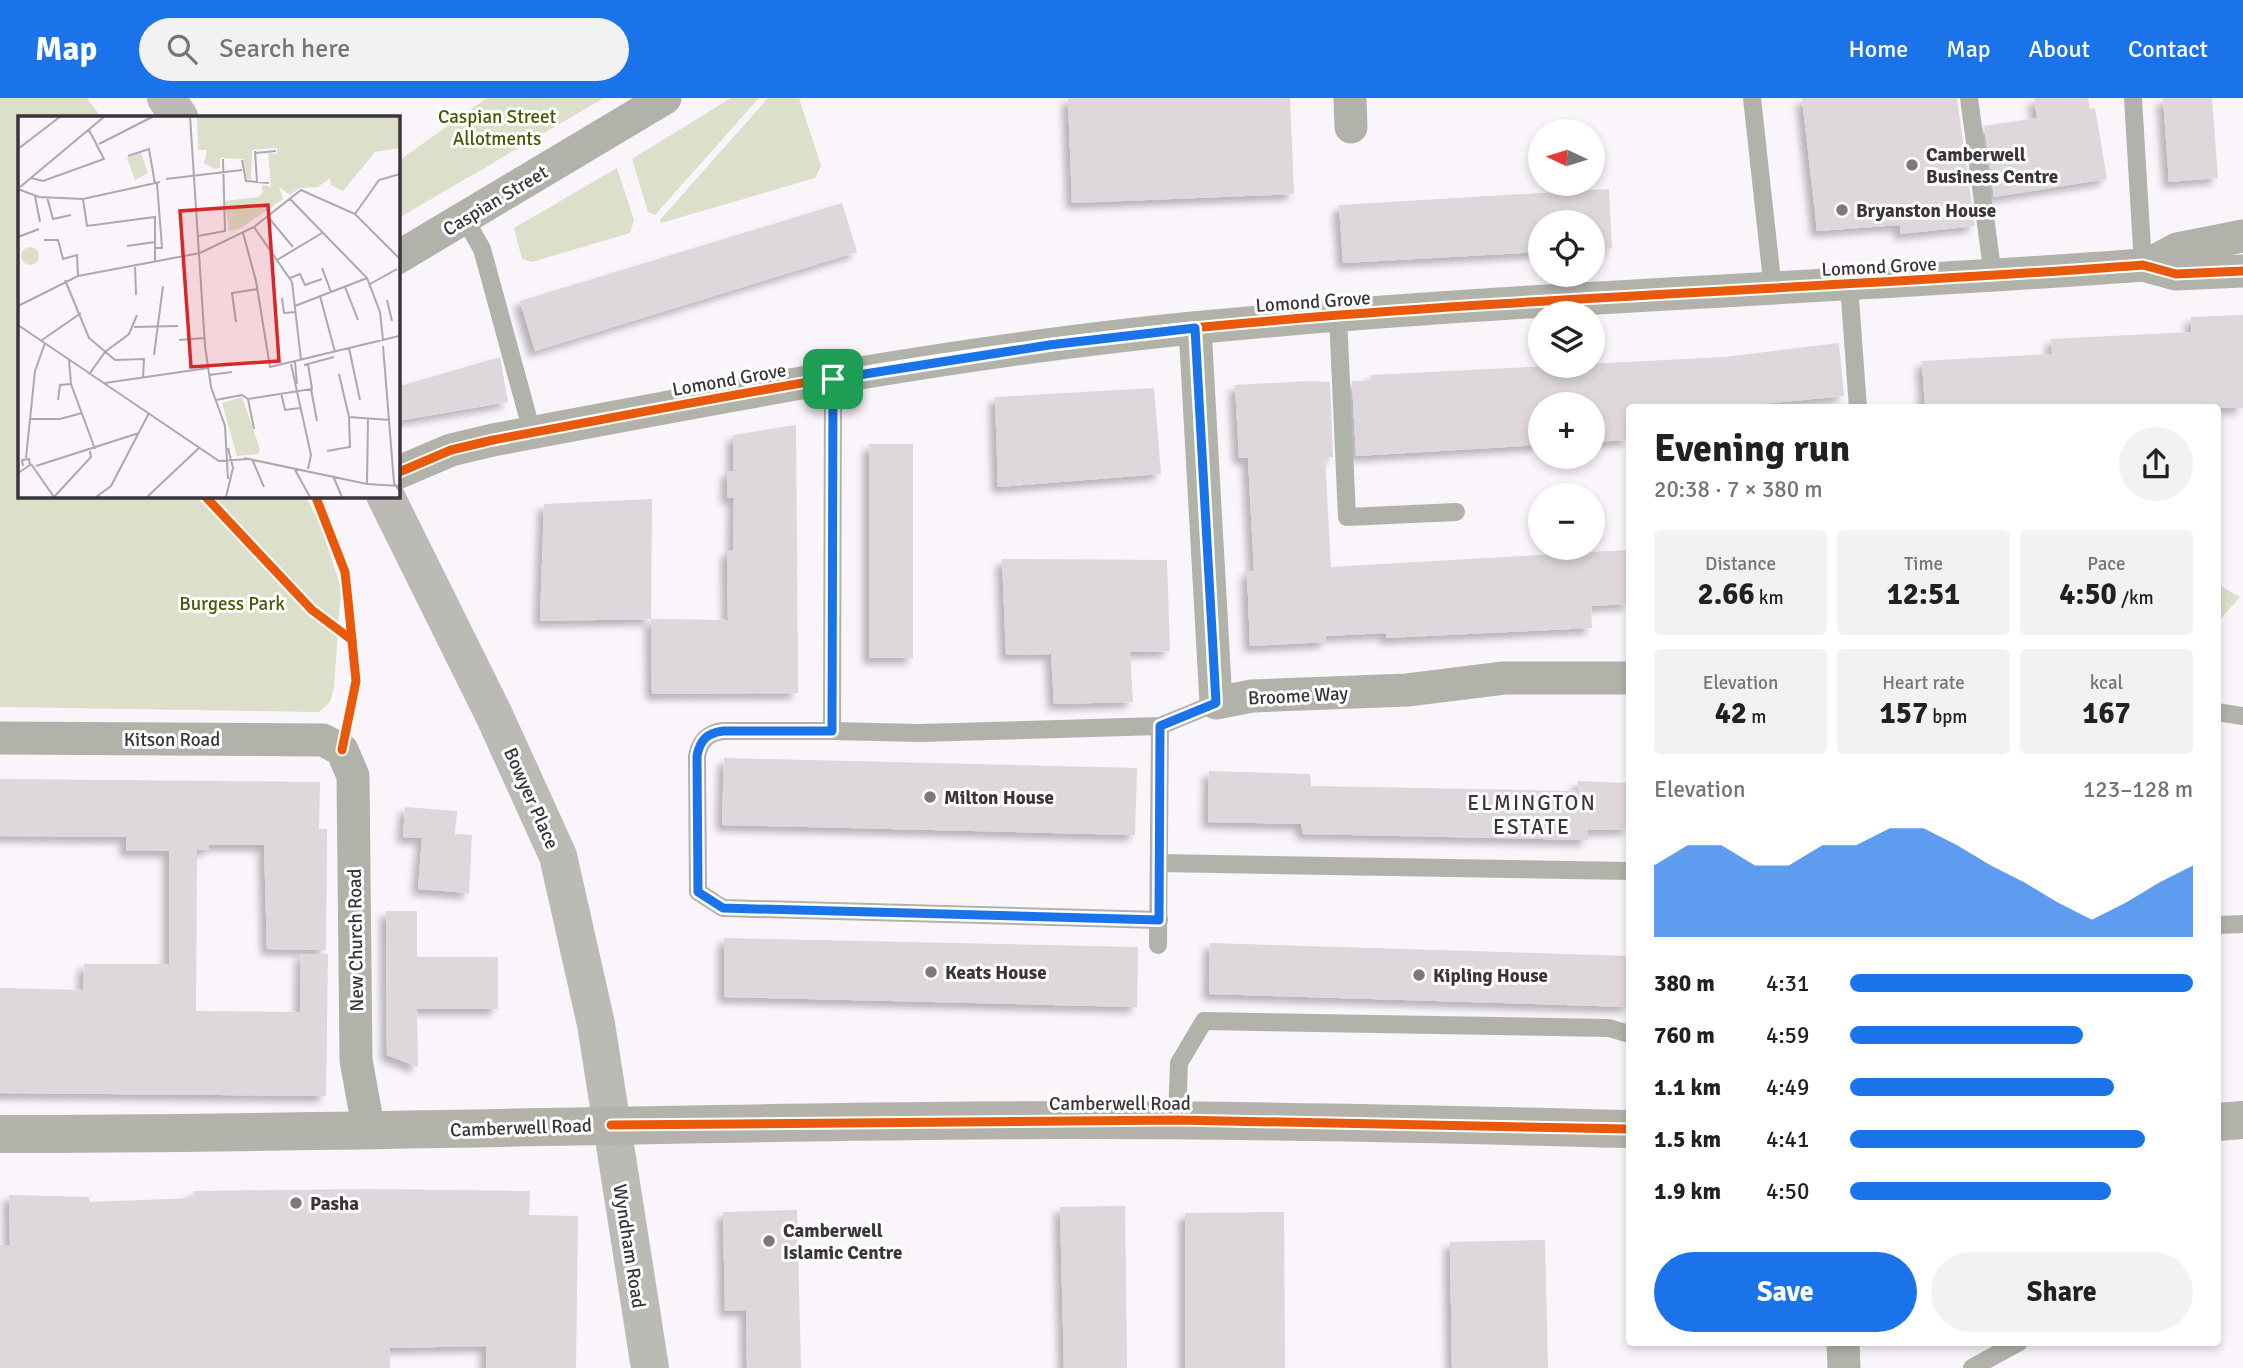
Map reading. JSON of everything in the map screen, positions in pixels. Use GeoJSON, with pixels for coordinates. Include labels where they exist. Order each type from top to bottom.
{"type":"FeatureCollection","features":[{"type":"Feature","properties":{"kind":"main road","name":"Bowyer Place"},"geometry":{"type":"LineString","coordinates":[[385,497],[506,738],[558,856],[584,959],[611,1125]]}},
{"type":"Feature","properties":{"kind":"main road"},"geometry":{"type":"LineString","coordinates":[[2221,1122],[2243,1120]]}},
{"type":"Feature","properties":{"kind":"main road","name":"Camberwell Road"},"geometry":{"type":"LineString","coordinates":[[0,1135],[369,1132],[611,1125],[1177,1121],[1626,1129]]}},
{"type":"Feature","properties":{"kind":"main road","name":"Wyndham Road"},"geometry":{"type":"LineString","coordinates":[[611,1125],[650,1368]]}},
{"type":"Feature","properties":{"kind":"street","name":"Caspian Street"},"geometry":{"type":"LineString","coordinates":[[399,257],[665,98]]}},
{"type":"Feature","properties":{"kind":"street","name":"Lomond Grove"},"geometry":{"type":"LineString","coordinates":[[2145,265],[2177,249],[2243,236]]}},
{"type":"Feature","properties":{"kind":"street","name":"Lomond Grove"},"geometry":{"type":"LineString","coordinates":[[399,472],[451,450],[532,432],[833,379],[1049,345],[1195,328],[1338,316],[2145,265],[2176,275],[2243,271]]}},
{"type":"Feature","properties":{"kind":"street"},"geometry":{"type":"LineString","coordinates":[[1195,328],[1216,703]]}},
{"type":"Feature","properties":{"kind":"street","name":"Broome Way"},"geometry":{"type":"LineString","coordinates":[[1216,703],[1252,696],[1407,690],[1504,678],[1626,677]]}},
{"type":"Feature","properties":{"kind":"street","name":"Kitson Road"},"geometry":{"type":"LineString","coordinates":[[0,738],[323,740],[342,750]]}},
{"type":"Feature","properties":{"kind":"street","name":"New Church Road"},"geometry":{"type":"LineString","coordinates":[[342,750],[353,776],[356,1060],[369,1132]]}},
{"type":"Feature","properties":{"kind":"street"},"geometry":{"type":"LineString","coordinates":[[1843,1346],[1844,1368]]}},
{"type":"Feature","properties":{"kind":"lane"},"geometry":{"type":"LineString","coordinates":[[1752,98],[1773,290]]}},
{"type":"Feature","properties":{"kind":"lane"},"geometry":{"type":"LineString","coordinates":[[1969,98],[1993,276]]}},
{"type":"Feature","properties":{"kind":"lane"},"geometry":{"type":"LineString","coordinates":[[2133,98],[2145,265]]}},
{"type":"Feature","properties":{"kind":"lane"},"geometry":{"type":"LineString","coordinates":[[465,219],[482,249],[532,432]]}},
{"type":"Feature","properties":{"kind":"lane"},"geometry":{"type":"LineString","coordinates":[[1849,285],[1858,404]]}},
{"type":"Feature","properties":{"kind":"lane"},"geometry":{"type":"LineString","coordinates":[[1338,316],[1347,517],[1456,512]]}},
{"type":"Feature","properties":{"kind":"lane"},"geometry":{"type":"LineString","coordinates":[[832,731],[833,379]]}},
{"type":"Feature","properties":{"kind":"lane"},"geometry":{"type":"LineString","coordinates":[[1159,920],[723,908],[698,892],[699,745],[706,737],[723,731],[920,733],[1160,726],[1216,703]]}},
{"type":"Feature","properties":{"kind":"lane"},"geometry":{"type":"LineString","coordinates":[[2221,713],[2243,716]]}},
{"type":"Feature","properties":{"kind":"lane"},"geometry":{"type":"LineString","coordinates":[[1158,945],[1160,726]]}},
{"type":"Feature","properties":{"kind":"lane"},"geometry":{"type":"LineString","coordinates":[[1160,863],[1626,871]]}},
{"type":"Feature","properties":{"kind":"lane"},"geometry":{"type":"LineString","coordinates":[[2221,925],[2243,924]]}},
{"type":"Feature","properties":{"kind":"lane"},"geometry":{"type":"LineString","coordinates":[[1177,1121],[1179,1063],[1204,1021],[1609,1028],[1626,1033]]}},
{"type":"Feature","properties":{"kind":"lane"},"geometry":{"type":"LineString","coordinates":[[1972,1368],[2012,1346]]}},
{"type":"Feature","properties":{"kind":"green space","name":"Burgess Park"},"geometry":{"type":"Polygon","coordinates":[[[0,98],[87,98],[100,116],[18,116],[18,497],[306,497],[321,526],[341,588],[334,687],[330,702],[319,712],[0,707],[0,98]]]}},
{"type":"Feature","properties":{"kind":"green space","name":"Caspian Street Allotments"},"geometry":{"type":"Polygon","coordinates":[[[487,98],[604,98],[399,218],[399,161],[487,98]]]}},
{"type":"Feature","properties":{"kind":"green space"},"geometry":{"type":"Polygon","coordinates":[[[731,98],[759,98],[655,215],[648,212],[632,159],[731,98]]]}},
{"type":"Feature","properties":{"kind":"green space"},"geometry":{"type":"Polygon","coordinates":[[[768,98],[799,98],[821,166],[815,178],[661,223],[660,220],[768,98]]]}},
{"type":"Feature","properties":{"kind":"green space"},"geometry":{"type":"Polygon","coordinates":[[[617,168],[634,220],[630,233],[532,262],[522,259],[514,228],[617,168]]]}},
{"type":"Feature","properties":{"kind":"green space"},"geometry":{"type":"Polygon","coordinates":[[[2221,586],[2240,597],[2221,618],[2221,586]]]}},
{"type":"Feature","properties":{"kind":"building"},"geometry":{"type":"Polygon","coordinates":[[[1068,98],[1290,98],[1294,194],[1072,203],[1068,98]]]}},
{"type":"Feature","properties":{"kind":"building","name":"Camberwell Business Centre"},"geometry":{"type":"Polygon","coordinates":[[[1802,98],[1957,98],[1975,226],[1900,234],[1900,225],[1817,231],[1802,98]]]}},
{"type":"Feature","properties":{"kind":"building"},"geometry":{"type":"Polygon","coordinates":[[[2034,98],[2088,98],[2090,109],[2095,108],[2107,179],[1994,197],[1984,126],[2037,118],[2034,98]]]}},
{"type":"Feature","properties":{"kind":"building"},"geometry":{"type":"Polygon","coordinates":[[[2163,98],[2212,98],[2218,178],[2169,182],[2163,98]]]}},
{"type":"Feature","properties":{"kind":"building"},"geometry":{"type":"Polygon","coordinates":[[[1605,189],[1609,189],[1612,248],[1605,248],[1605,210],[1528,210],[1528,253],[1343,263],[1339,205],[1528,194],[1528,196],[1605,196],[1605,189]]]}},
{"type":"Feature","properties":{"kind":"building"},"geometry":{"type":"Polygon","coordinates":[[[842,203],[857,252],[535,351],[520,301],[842,203]]]}},
{"type":"Feature","properties":{"kind":"building"},"geometry":{"type":"Polygon","coordinates":[[[2243,315],[2243,408],[2221,408],[2221,404],[1925,404],[1922,361],[2052,354],[2051,339],[2191,332],[2191,317],[2243,315]]]}},
{"type":"Feature","properties":{"kind":"building"},"geometry":{"type":"Polygon","coordinates":[[[1839,343],[1844,396],[1762,404],[1626,404],[1626,440],[1605,441],[1605,392],[1528,392],[1528,446],[1356,456],[1352,381],[1371,381],[1371,375],[1528,367],[1528,378],[1605,378],[1605,363],[1726,357],[1839,343]]]}},
{"type":"Feature","properties":{"kind":"building"},"geometry":{"type":"Polygon","coordinates":[[[500,357],[508,402],[399,421],[399,386],[500,357]]]}},
{"type":"Feature","properties":{"kind":"building"},"geometry":{"type":"Polygon","coordinates":[[[1330,382],[1333,457],[1325,458],[1331,567],[1528,556],[1528,560],[1605,560],[1605,551],[1626,550],[1626,604],[1591,606],[1592,628],[1386,638],[1386,633],[1326,636],[1326,642],[1250,646],[1247,571],[1254,571],[1248,458],[1239,458],[1235,385],[1330,382]]]}},
{"type":"Feature","properties":{"kind":"building"},"geometry":{"type":"Polygon","coordinates":[[[1154,388],[1161,474],[998,487],[995,397],[1154,388]]]}},
{"type":"Feature","properties":{"kind":"building"},"geometry":{"type":"Polygon","coordinates":[[[796,425],[798,693],[652,694],[651,619],[728,620],[727,551],[733,550],[734,498],[727,498],[727,471],[733,471],[733,435],[796,425]]]}},
{"type":"Feature","properties":{"kind":"building"},"geometry":{"type":"Polygon","coordinates":[[[869,444],[913,444],[913,658],[869,658],[869,444]]]}},
{"type":"Feature","properties":{"kind":"building"},"geometry":{"type":"Polygon","coordinates":[[[652,499],[651,619],[540,621],[544,504],[652,499]]]}},
{"type":"Feature","properties":{"kind":"building"},"geometry":{"type":"Polygon","coordinates":[[[1002,559],[1167,560],[1170,651],[1130,652],[1133,702],[1054,704],[1051,654],[1006,655],[1002,559]]]}},
{"type":"Feature","properties":{"kind":"building","name":"Milton House"},"geometry":{"type":"Polygon","coordinates":[[[724,758],[1137,768],[1135,835],[722,825],[724,758]]]}},
{"type":"Feature","properties":{"kind":"building"},"geometry":{"type":"Polygon","coordinates":[[[1209,771],[1310,774],[1311,786],[1578,791],[1578,781],[1626,783],[1626,829],[1587,830],[1588,840],[1303,834],[1301,824],[1208,822],[1209,771]]]}},
{"type":"Feature","properties":{"kind":"building"},"geometry":{"type":"Polygon","coordinates":[[[0,779],[320,782],[319,829],[327,829],[326,950],[267,949],[264,845],[209,845],[209,850],[197,850],[196,1011],[300,1012],[301,954],[328,954],[326,1096],[0,1093],[0,988],[83,990],[84,964],[169,964],[169,851],[126,851],[126,837],[0,836],[0,779]]]}},
{"type":"Feature","properties":{"kind":"building"},"geometry":{"type":"Polygon","coordinates":[[[405,807],[457,811],[455,834],[472,835],[469,893],[418,889],[422,838],[403,837],[405,807]]]}},
{"type":"Feature","properties":{"kind":"building"},"geometry":{"type":"Polygon","coordinates":[[[386,911],[417,911],[417,957],[498,957],[498,1009],[417,1009],[418,1067],[387,1055],[386,911]]]}},
{"type":"Feature","properties":{"kind":"building","name":"Keats House"},"geometry":{"type":"Polygon","coordinates":[[[724,938],[1138,947],[1137,1007],[724,997],[724,938]]]}},
{"type":"Feature","properties":{"kind":"building","name":"Kipling House"},"geometry":{"type":"Polygon","coordinates":[[[1210,943],[1626,956],[1626,1007],[1209,994],[1210,943]]]}},
{"type":"Feature","properties":{"kind":"building"},"geometry":{"type":"Polygon","coordinates":[[[194,1191],[530,1191],[529,1215],[578,1216],[576,1368],[486,1368],[486,1346],[390,1348],[390,1368],[0,1368],[0,1245],[10,1245],[9,1195],[89,1197],[90,1202],[194,1198],[194,1191]]]}},
{"type":"Feature","properties":{"kind":"building"},"geometry":{"type":"Polygon","coordinates":[[[1125,1206],[1127,1368],[1064,1368],[1060,1207],[1125,1206]]]}},
{"type":"Feature","properties":{"kind":"building"},"geometry":{"type":"Polygon","coordinates":[[[797,1210],[801,1368],[747,1368],[746,1310],[725,1311],[723,1212],[797,1210]]]}},
{"type":"Feature","properties":{"kind":"building"},"geometry":{"type":"Polygon","coordinates":[[[1284,1212],[1285,1368],[1185,1368],[1185,1213],[1284,1212]]]}},
{"type":"Feature","properties":{"kind":"building"},"geometry":{"type":"Polygon","coordinates":[[[1545,1240],[1548,1368],[1452,1368],[1450,1242],[1545,1240]]]}},
{"type":"Feature","properties":{"kind":"cycle path"},"geometry":{"type":"LineString","coordinates":[[399,472],[451,450],[667,407],[929,362],[1193,328],[1430,308],[2143,265],[2176,274],[2243,271]]}},
{"type":"Feature","properties":{"kind":"cycle path"},"geometry":{"type":"LineString","coordinates":[[206,497],[312,610],[352,640]]}},
{"type":"Feature","properties":{"kind":"cycle path"},"geometry":{"type":"LineString","coordinates":[[316,497],[345,572],[348,600],[356,681],[342,750]]}},
{"type":"Feature","properties":{"kind":"cycle path"},"geometry":{"type":"LineString","coordinates":[[611,1125],[1177,1120],[1626,1129]]}},
{"type":"Feature","properties":{"kind":"place","name":"Camberwell Business Centre"},"geometry":{"type":"Point","coordinates":[1912,165]}},
{"type":"Feature","properties":{"kind":"place","name":"Bryanston House"},"geometry":{"type":"Point","coordinates":[1842,210]}},
{"type":"Feature","properties":{"kind":"place","name":"Milton House"},"geometry":{"type":"Point","coordinates":[930,797]}},
{"type":"Feature","properties":{"kind":"place","name":"Keats House"},"geometry":{"type":"Point","coordinates":[931,972]}},
{"type":"Feature","properties":{"kind":"place","name":"Kipling House"},"geometry":{"type":"Point","coordinates":[1419,975]}},
{"type":"Feature","properties":{"kind":"place","name":"Pasha"},"geometry":{"type":"Point","coordinates":[296,1203]}},
{"type":"Feature","properties":{"kind":"place","name":"Camberwell Islamic Centre"},"geometry":{"type":"Point","coordinates":[769,1241]}},
{"type":"Feature","properties":{"kind":"district","name":"ELMINGTON ESTATE"},"geometry":{"type":"Point","coordinates":[1532,815]}},
{"type":"Feature","properties":{"kind":"route"},"geometry":{"type":"LineString","coordinates":[[1195,328],[1216,703],[1160,726],[1159,920],[723,908],[698,892],[699,745],[714,732],[723,731],[832,731],[833,379],[1081,340],[1195,328]]}}]}
